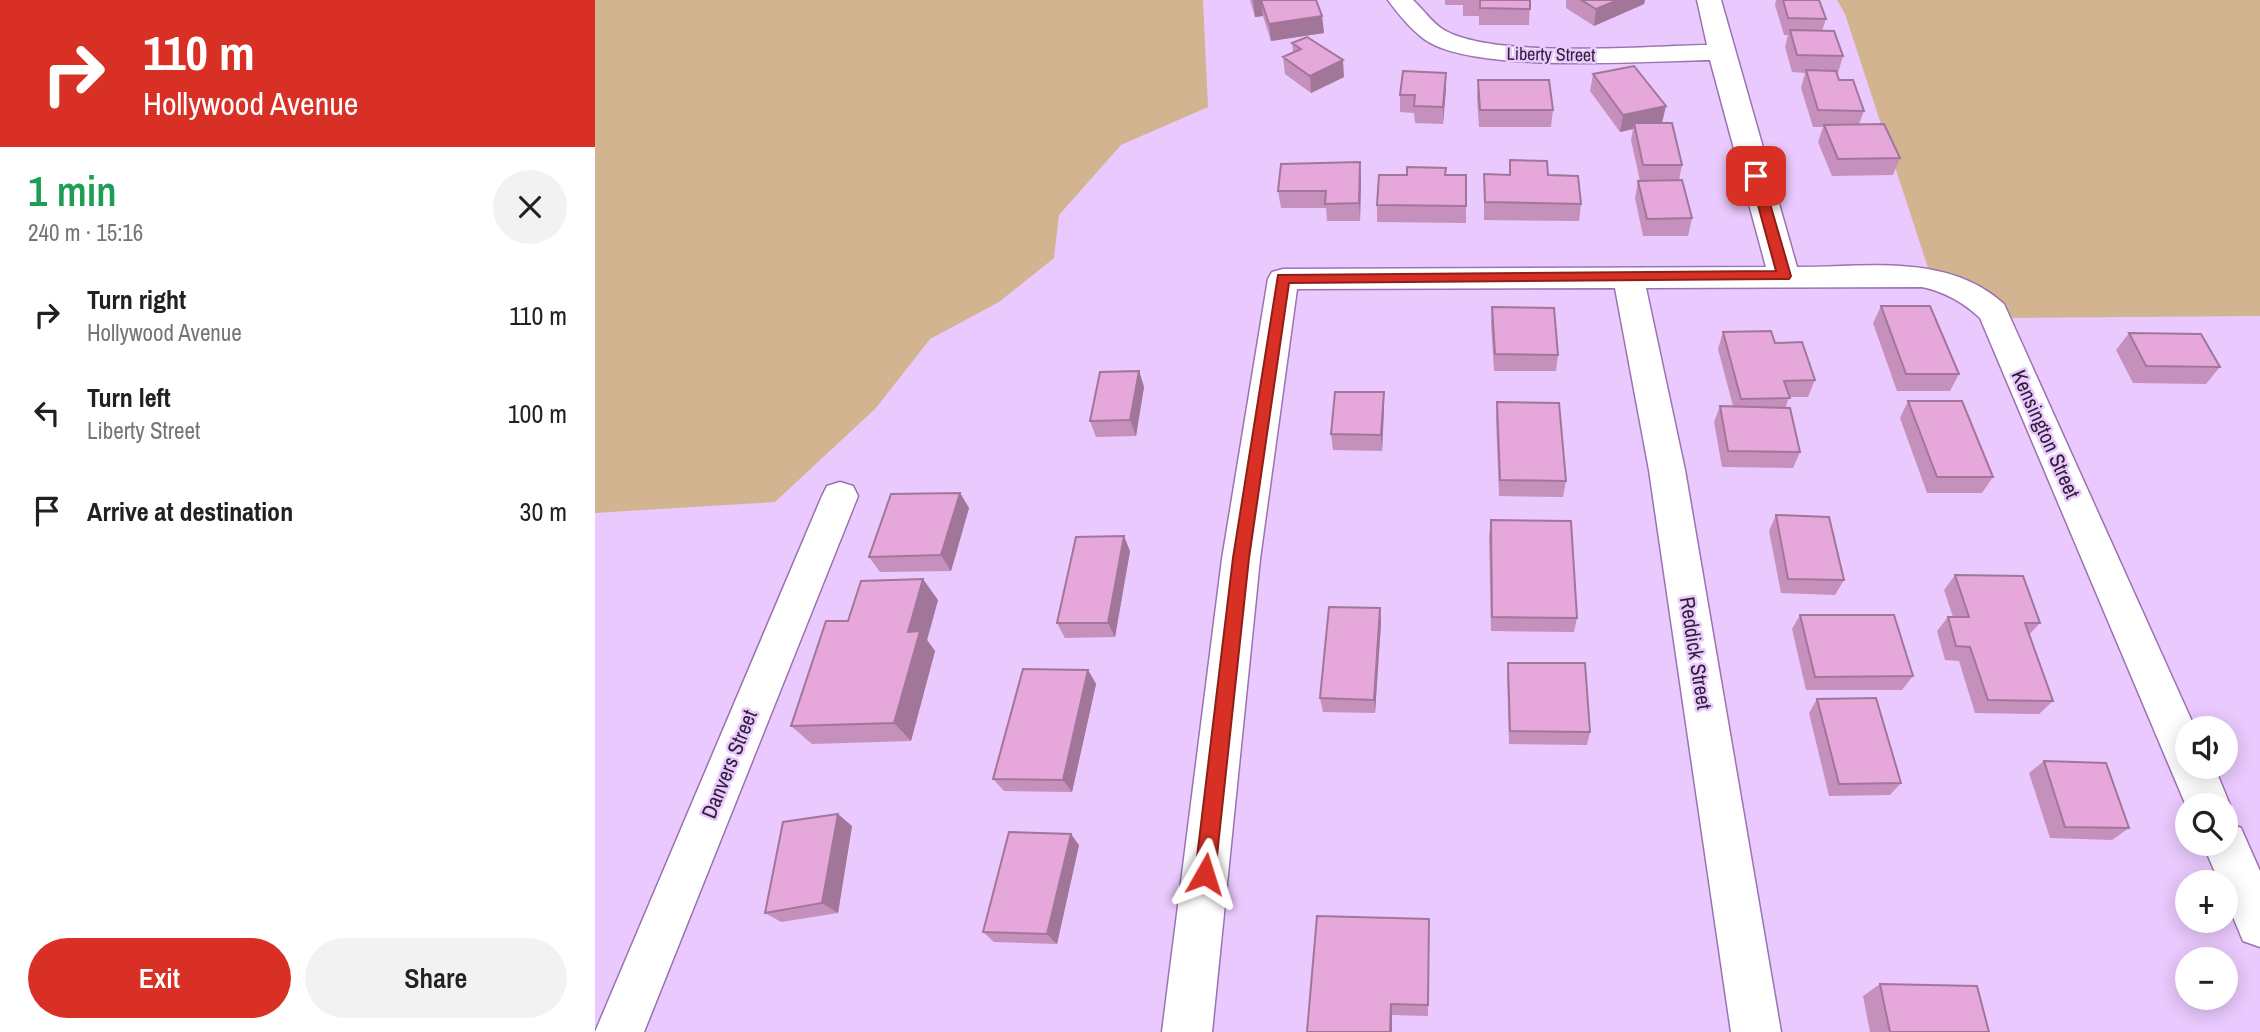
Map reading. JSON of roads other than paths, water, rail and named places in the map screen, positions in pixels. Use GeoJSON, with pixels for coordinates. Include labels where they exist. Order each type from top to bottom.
{"type":"FeatureCollection","features":[{"type":"Feature","properties":{"kind":"street","name":"Liberty Street"},"geometry":{"type":"LineString","coordinates":[[1400,0],[1434,35],[1482,51],[1546,55],[1720,52]]}},
{"type":"Feature","properties":{"kind":"street"},"geometry":{"type":"LineString","coordinates":[[1187,1032],[1241,558],[1283,279],[1784,276],[1720,52],[1709,0]]}},
{"type":"Feature","properties":{"kind":"street","name":"Reddick Street"},"geometry":{"type":"LineString","coordinates":[[1628,276],[1667,470],[1756,1032]]}},
{"type":"Feature","properties":{"kind":"street","name":"Kensington Street"},"geometry":{"type":"LineString","coordinates":[[1784,276],[1922,277],[1958,284],[1975,294],[1993,312],[2175,729]]}},
{"type":"Feature","properties":{"kind":"street","name":"Danvers Street"},"geometry":{"type":"LineString","coordinates":[[619,1032],[840,496]]}},
{"type":"Feature","properties":{"kind":"street"},"geometry":{"type":"LineString","coordinates":[[2230,856],[2260,924]]}}]}
